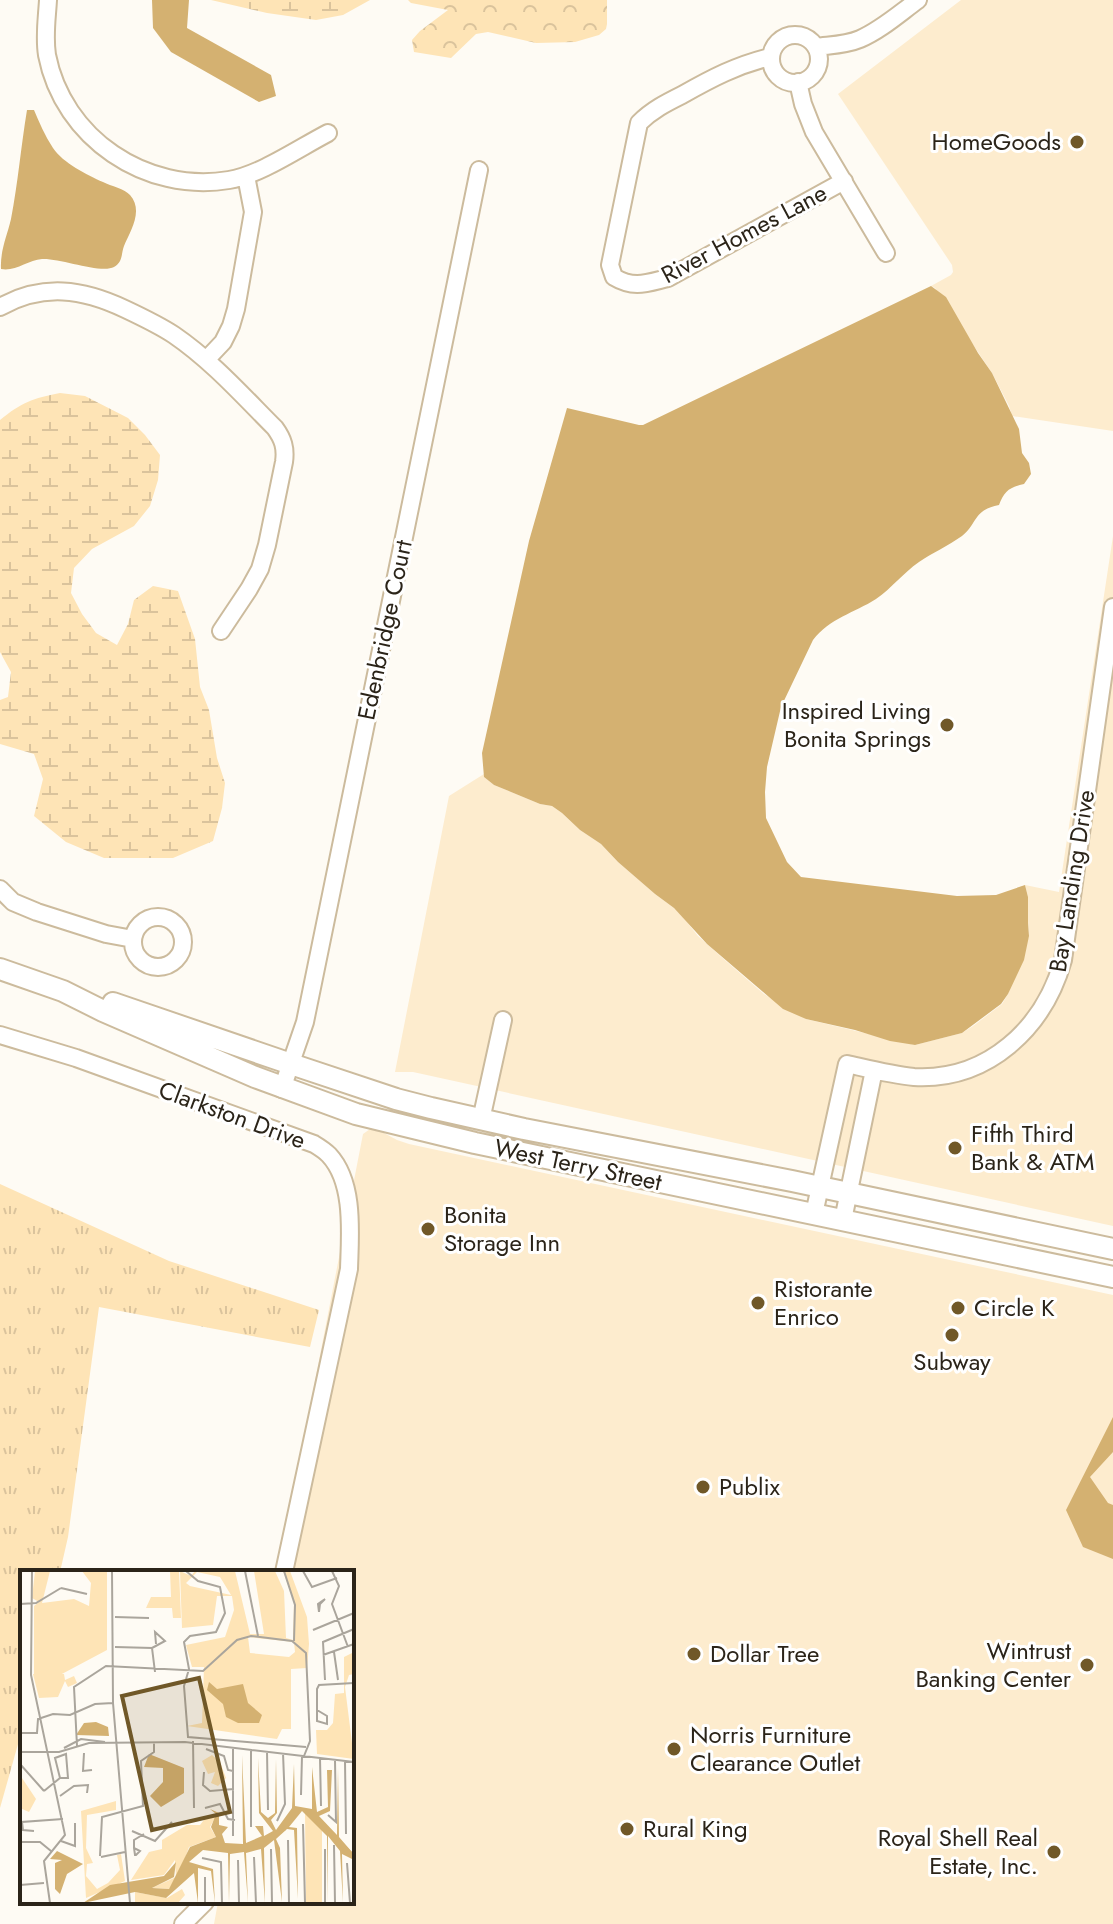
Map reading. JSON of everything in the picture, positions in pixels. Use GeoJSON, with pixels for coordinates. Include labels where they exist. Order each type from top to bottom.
{"type":"FeatureCollection","features":[{"type":"Feature","properties":{"kind":"street"},"geometry":{"type":"LineString","coordinates":[[48,0],[45,37],[53,75],[70,109],[93,138],[120,160],[136,168],[189,181],[208,182],[246,176],[328,133]]}},
{"type":"Feature","properties":{"kind":"street","name":"River Homes Lane"},"geometry":{"type":"LineString","coordinates":[[844,181],[668,278],[639,285],[625,284],[614,277],[610,265],[639,123],[652,111],[720,73],[770,57],[775,44],[789,35],[804,36],[816,47],[843,44],[861,39],[918,0]]}},
{"type":"Feature","properties":{"kind":"street"},"geometry":{"type":"LineString","coordinates":[[770,57],[771,66],[778,76],[785,81],[798,82],[811,77],[817,70],[819,55],[816,47]]}},
{"type":"Feature","properties":{"kind":"street","name":"River Homes Lane"},"geometry":{"type":"LineString","coordinates":[[798,82],[814,132],[886,253]]}},
{"type":"Feature","properties":{"kind":"street","name":"Edenbridge Court"},"geometry":{"type":"LineString","coordinates":[[282,1089],[305,1022],[479,170]]}},
{"type":"Feature","properties":{"kind":"street"},"geometry":{"type":"LineString","coordinates":[[206,360],[223,342],[236,309],[253,212],[246,176]]}},
{"type":"Feature","properties":{"kind":"street"},"geometry":{"type":"LineString","coordinates":[[0,307],[39,293],[74,292],[91,295],[152,322],[206,360],[282,437],[285,453],[260,569],[221,631]]}},
{"type":"Feature","properties":{"kind":"street","name":"Bay Landing Drive"},"geometry":{"type":"LineString","coordinates":[[814,1214],[847,1064],[914,1077],[959,1072],[982,1064],[1006,1050],[1024,1033],[1048,1000],[1063,960],[1113,607]]}},
{"type":"Feature","properties":{"kind":"street"},"geometry":{"type":"LineString","coordinates":[[0,889],[13,902],[37,912],[106,934],[133,939]]}},
{"type":"Feature","properties":{"kind":"street","name":"West Terry Street"},"geometry":{"type":"LineString","coordinates":[[0,969],[63,991],[107,1001],[396,1099],[481,1120],[1113,1249]]}},
{"type":"Feature","properties":{"kind":"street","name":"West Terry Street"},"geometry":{"type":"LineString","coordinates":[[63,991],[282,1089],[356,1114],[475,1143],[1113,1277]]}},
{"type":"Feature","properties":{"kind":"street"},"geometry":{"type":"LineString","coordinates":[[481,1120],[503,1020]]}},
{"type":"Feature","properties":{"kind":"street","name":"Clarkston Drive"},"geometry":{"type":"LineString","coordinates":[[0,1035],[76,1058],[314,1144],[328,1153],[338,1167],[349,1206],[349,1269],[284,1570]]}},
{"type":"Feature","properties":{"kind":"street"},"geometry":{"type":"LineString","coordinates":[[843,1220],[874,1070]]}},
{"type":"Feature","properties":{"kind":"street"},"geometry":{"type":"LineString","coordinates":[[183,1924],[203,1904]]}},
{"type":"Feature","properties":{"kind":"shaded area"},"geometry":{"type":"Polygon","coordinates":[[[152,0],[189,0],[187,28],[271,75],[276,96],[259,102],[171,52],[153,28],[152,0]]]}},
{"type":"Feature","properties":{"kind":"shaded area"},"geometry":{"type":"Polygon","coordinates":[[[961,0],[1113,0],[1113,431],[1012,416],[992,373],[931,286],[951,275],[952,265],[838,94],[961,0]]]}},
{"type":"Feature","properties":{"kind":"shaded area"},"geometry":{"type":"Polygon","coordinates":[[[27,110],[34,110],[50,143],[63,159],[90,176],[125,191],[134,201],[134,221],[120,260],[114,267],[100,269],[42,259],[1,269],[27,110]]]}},
{"type":"Feature","properties":{"kind":"shaded area"},"geometry":{"type":"Polygon","coordinates":[[[931,286],[946,297],[992,373],[1019,429],[1022,453],[1029,463],[1031,474],[1024,484],[1005,493],[999,505],[984,510],[962,536],[919,562],[876,599],[835,621],[813,640],[781,707],[767,767],[765,792],[766,818],[787,862],[801,877],[957,896],[996,895],[1025,885],[1029,936],[1024,960],[1008,994],[1001,1004],[962,1033],[915,1045],[806,1019],[783,1009],[707,944],[674,908],[562,813],[552,806],[494,785],[484,777],[482,753],[529,541],[567,408],[643,425],[931,286]]]}},
{"type":"Feature","properties":{"kind":"shaded area"},"geometry":{"type":"Polygon","coordinates":[[[1113,536],[1113,1226],[413,1072],[395,1072],[449,796],[484,774],[494,785],[552,806],[562,813],[674,908],[698,936],[764,994],[806,1019],[915,1045],[962,1033],[973,1026],[1002,1004],[1008,994],[1029,936],[1025,885],[1059,892],[1113,536]]]}},
{"type":"Feature","properties":{"kind":"shaded area"},"geometry":{"type":"Polygon","coordinates":[[[373,1127],[409,1144],[1113,1295],[1113,1924],[214,1924],[218,1904],[354,1904],[354,1570],[278,1570],[363,1134],[373,1127]]]}},
{"type":"Feature","properties":{"kind":"shaded area"},"geometry":{"type":"Polygon","coordinates":[[[1113,1417],[1113,1452],[1090,1477],[1108,1503],[1113,1505],[1113,1559],[1083,1547],[1066,1510],[1113,1417]]]}},
{"type":"Feature","properties":{"kind":"green space"},"geometry":{"type":"Polygon","coordinates":[[[211,0],[370,0],[343,15],[316,20],[211,0]]]}},
{"type":"Feature","properties":{"kind":"green space"},"geometry":{"type":"Polygon","coordinates":[[[408,0],[607,0],[607,24],[599,35],[575,42],[536,43],[488,32],[476,34],[451,58],[414,52],[412,40],[448,10],[408,0]]]}},
{"type":"Feature","properties":{"kind":"green space"},"geometry":{"type":"Polygon","coordinates":[[[60,393],[85,396],[128,418],[160,455],[158,480],[150,506],[134,526],[92,549],[74,568],[71,593],[96,633],[117,645],[128,624],[134,600],[153,586],[178,591],[195,639],[200,687],[209,710],[217,758],[225,783],[213,841],[173,858],[104,858],[66,842],[34,816],[43,779],[34,754],[0,744],[0,700],[8,697],[11,672],[0,652],[0,420],[28,402],[60,393]]]}},
{"type":"Feature","properties":{"kind":"green space"},"geometry":{"type":"Polygon","coordinates":[[[0,1184],[169,1261],[319,1310],[310,1347],[99,1307],[68,1537],[60,1570],[20,1570],[20,1737],[0,1808],[0,1184]]]}},
{"type":"Feature","properties":{"kind":"place","name":"HomeGoods"},"geometry":{"type":"Point","coordinates":[1077,142]}},
{"type":"Feature","properties":{"kind":"place","name":"Inspired Living Bonita Springs"},"geometry":{"type":"Point","coordinates":[947,725]}},
{"type":"Feature","properties":{"kind":"place","name":"Fifth Third Bank & ATM"},"geometry":{"type":"Point","coordinates":[955,1148]}},
{"type":"Feature","properties":{"kind":"place","name":"Bonita Storage Inn"},"geometry":{"type":"Point","coordinates":[428,1229]}},
{"type":"Feature","properties":{"kind":"place","name":"Ristorante Enrico"},"geometry":{"type":"Point","coordinates":[758,1303]}},
{"type":"Feature","properties":{"kind":"place","name":"Circle K"},"geometry":{"type":"Point","coordinates":[958,1308]}},
{"type":"Feature","properties":{"kind":"place","name":"Subway"},"geometry":{"type":"Point","coordinates":[952,1335]}},
{"type":"Feature","properties":{"kind":"place","name":"Publix"},"geometry":{"type":"Point","coordinates":[703,1487]}},
{"type":"Feature","properties":{"kind":"place","name":"Dollar Tree"},"geometry":{"type":"Point","coordinates":[694,1654]}},
{"type":"Feature","properties":{"kind":"place","name":"Wintrust Banking Center"},"geometry":{"type":"Point","coordinates":[1087,1665]}},
{"type":"Feature","properties":{"kind":"place","name":"Norris Furniture Clearance Outlet"},"geometry":{"type":"Point","coordinates":[674,1749]}},
{"type":"Feature","properties":{"kind":"place","name":"Rural King"},"geometry":{"type":"Point","coordinates":[627,1829]}},
{"type":"Feature","properties":{"kind":"place","name":"Royal Shell Real Estate, Inc."},"geometry":{"type":"Point","coordinates":[1054,1852]}}]}
